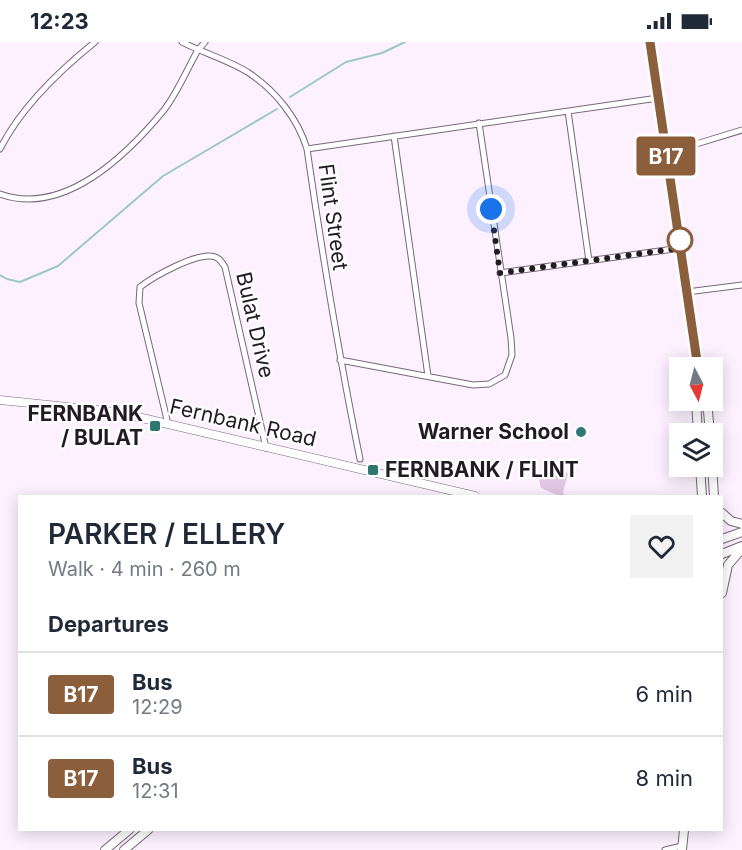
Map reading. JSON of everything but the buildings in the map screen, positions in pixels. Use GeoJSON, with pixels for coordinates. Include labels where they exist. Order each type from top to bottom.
{"type":"FeatureCollection","features":[{"type":"Feature","properties":{"kind":"main road"},"geometry":{"type":"LineString","coordinates":[[650,42],[696,357]]}},
{"type":"Feature","properties":{"kind":"main road","name":"Fernbank Road"},"geometry":{"type":"LineString","coordinates":[[0,400],[106,411],[471,495]]}},
{"type":"Feature","properties":{"kind":"main road"},"geometry":{"type":"LineString","coordinates":[[701,477],[701,495]]}},
{"type":"Feature","properties":{"kind":"main road"},"geometry":{"type":"LineString","coordinates":[[713,477],[714,494]]}},
{"type":"Feature","properties":{"kind":"main road"},"geometry":{"type":"LineString","coordinates":[[723,514],[731,521],[742,524]]}},
{"type":"Feature","properties":{"kind":"main road"},"geometry":{"type":"LineString","coordinates":[[723,539],[742,532]]}},
{"type":"Feature","properties":{"kind":"main road"},"geometry":{"type":"LineString","coordinates":[[723,554],[742,548]]}},
{"type":"Feature","properties":{"kind":"main road"},"geometry":{"type":"LineString","coordinates":[[723,588],[728,565],[742,548]]}},
{"type":"Feature","properties":{"kind":"main road"},"geometry":{"type":"LineString","coordinates":[[105,850],[128,831]]}},
{"type":"Feature","properties":{"kind":"main road"},"geometry":{"type":"LineString","coordinates":[[124,850],[147,831]]}},
{"type":"Feature","properties":{"kind":"main road"},"geometry":{"type":"LineString","coordinates":[[682,848],[684,831]]}},
{"type":"Feature","properties":{"kind":"street"},"geometry":{"type":"LineString","coordinates":[[0,149],[33,101],[95,42]]}},
{"type":"Feature","properties":{"kind":"street","name":"Flint Street"},"geometry":{"type":"LineString","coordinates":[[182,42],[248,72],[261,82],[288,111],[303,135],[340,360],[360,459]]}},
{"type":"Feature","properties":{"kind":"street"},"geometry":{"type":"LineString","coordinates":[[0,194],[27,200],[52,197],[77,188],[92,177],[123,152],[165,108],[198,50],[205,42]]}},
{"type":"Feature","properties":{"kind":"street"},"geometry":{"type":"LineString","coordinates":[[307,149],[658,98]]}},
{"type":"Feature","properties":{"kind":"street"},"geometry":{"type":"LineString","coordinates":[[568,111],[589,261]]}},
{"type":"Feature","properties":{"kind":"street"},"geometry":{"type":"LineString","coordinates":[[340,360],[482,385],[498,381],[505,375],[512,356],[479,123]]}},
{"type":"Feature","properties":{"kind":"street"},"geometry":{"type":"LineString","coordinates":[[665,150],[693,145],[742,130]]}},
{"type":"Feature","properties":{"kind":"street"},"geometry":{"type":"LineString","coordinates":[[393,136],[428,376]]}},
{"type":"Feature","properties":{"kind":"street"},"geometry":{"type":"LineString","coordinates":[[500,273],[681,248]]}},
{"type":"Feature","properties":{"kind":"street","name":"Bulat Drive"},"geometry":{"type":"LineString","coordinates":[[168,424],[139,303],[140,287],[183,264],[211,256],[219,258],[225,267],[266,448]]}},
{"type":"Feature","properties":{"kind":"street"},"geometry":{"type":"LineString","coordinates":[[687,292],[742,285]]}},
{"type":"Feature","properties":{"kind":"street"},"geometry":{"type":"LineString","coordinates":[[665,850],[682,848]]}},
{"type":"Feature","properties":{"kind":"shaded area"},"geometry":{"type":"Polygon","coordinates":[[[554,466],[563,469],[568,474],[563,492],[564,495],[557,495],[541,488],[539,479],[542,471],[554,466]]]}},
{"type":"Feature","properties":{"kind":"waterway"},"geometry":{"type":"LineString","coordinates":[[290,97],[346,62],[382,53],[405,42]]}},
{"type":"Feature","properties":{"kind":"waterway"},"geometry":{"type":"LineString","coordinates":[[0,275],[20,282],[58,266],[163,176],[277,109]]}},
{"type":"Feature","properties":{"kind":"bus line","name":"B17"},"geometry":{"type":"LineString","coordinates":[[650,42],[696,357]]}},
{"type":"Feature","properties":{"kind":"place","name":"FERNBANK / BULAT"},"geometry":{"type":"Point","coordinates":[155,426]}},
{"type":"Feature","properties":{"kind":"place","name":"Warner School"},"geometry":{"type":"Point","coordinates":[581,432]}},
{"type":"Feature","properties":{"kind":"place","name":"FERNBANK / FLINT"},"geometry":{"type":"Point","coordinates":[373,470]}},
{"type":"Feature","properties":{"kind":"route"},"geometry":{"type":"LineString","coordinates":[[491,209],[500,273],[681,248],[680,240]]}}]}
